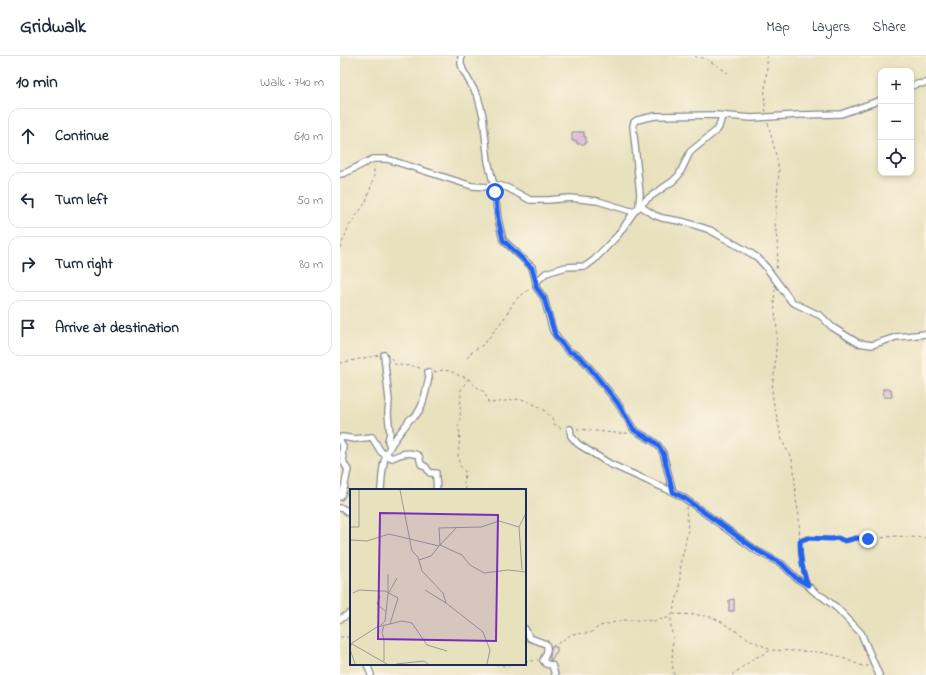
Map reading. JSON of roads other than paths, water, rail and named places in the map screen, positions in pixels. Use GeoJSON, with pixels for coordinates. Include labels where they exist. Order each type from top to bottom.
{"type":"FeatureCollection","features":[{"type":"Feature","properties":{"kind":"street"},"geometry":{"type":"LineString","coordinates":[[461,56],[463,70],[481,105],[486,134],[488,161],[494,184],[498,219],[503,240],[532,268],[536,285],[544,298],[555,335],[568,351],[577,355],[585,362],[617,402],[634,430],[653,441],[663,453],[673,492]]}},
{"type":"Feature","properties":{"kind":"street"},"geometry":{"type":"LineString","coordinates":[[914,85],[926,83]]}},
{"type":"Feature","properties":{"kind":"street"},"geometry":{"type":"LineString","coordinates":[[639,205],[640,194],[633,126],[634,122],[638,120],[655,116],[700,115],[752,118],[767,116],[841,114],[878,101]]}},
{"type":"Feature","properties":{"kind":"street"},"geometry":{"type":"LineString","coordinates":[[536,285],[546,273],[566,267],[586,266],[594,260],[618,235],[639,205],[679,175],[690,152],[719,127],[722,116]]}},
{"type":"Feature","properties":{"kind":"street"},"geometry":{"type":"LineString","coordinates":[[340,174],[373,159],[387,159],[472,186],[488,187],[494,184],[508,188],[530,200],[570,198],[598,200],[634,212]]}},
{"type":"Feature","properties":{"kind":"street"},"geometry":{"type":"LineString","coordinates":[[639,205],[654,215],[662,218],[685,222],[710,230],[758,258],[776,279],[792,302],[821,316],[832,327],[858,343],[868,346],[896,337],[926,334]]}},
{"type":"Feature","properties":{"kind":"street"},"geometry":{"type":"LineString","coordinates":[[384,355],[389,400],[388,414],[390,433],[388,441],[390,446]]}},
{"type":"Feature","properties":{"kind":"street"},"geometry":{"type":"LineString","coordinates":[[381,489],[386,455],[390,446],[410,419],[415,418],[419,411],[429,377],[428,372]]}},
{"type":"Feature","properties":{"kind":"street"},"geometry":{"type":"LineString","coordinates":[[570,429],[571,436],[578,444],[610,464],[684,498],[758,551],[782,564],[796,578],[808,585],[817,594],[837,608],[860,633],[869,649],[874,666],[879,675]]}},
{"type":"Feature","properties":{"kind":"street"},"geometry":{"type":"LineString","coordinates":[[340,497],[343,494],[348,470],[344,463],[343,448],[340,440],[342,436],[355,439],[372,437],[381,452],[392,458],[400,454],[416,454],[419,456],[421,464],[430,472],[436,473],[436,489]]}},
{"type":"Feature","properties":{"kind":"street"},"geometry":{"type":"LineString","coordinates":[[340,508],[344,509],[350,514]]}},
{"type":"Feature","properties":{"kind":"street"},"geometry":{"type":"LineString","coordinates":[[340,619],[350,614]]}},
{"type":"Feature","properties":{"kind":"street"},"geometry":{"type":"LineString","coordinates":[[526,631],[530,638],[548,646],[543,660],[546,664],[552,665],[556,675]]}},
{"type":"Feature","properties":{"kind":"street"},"geometry":{"type":"LineString","coordinates":[[367,665],[371,675]]}}]}
